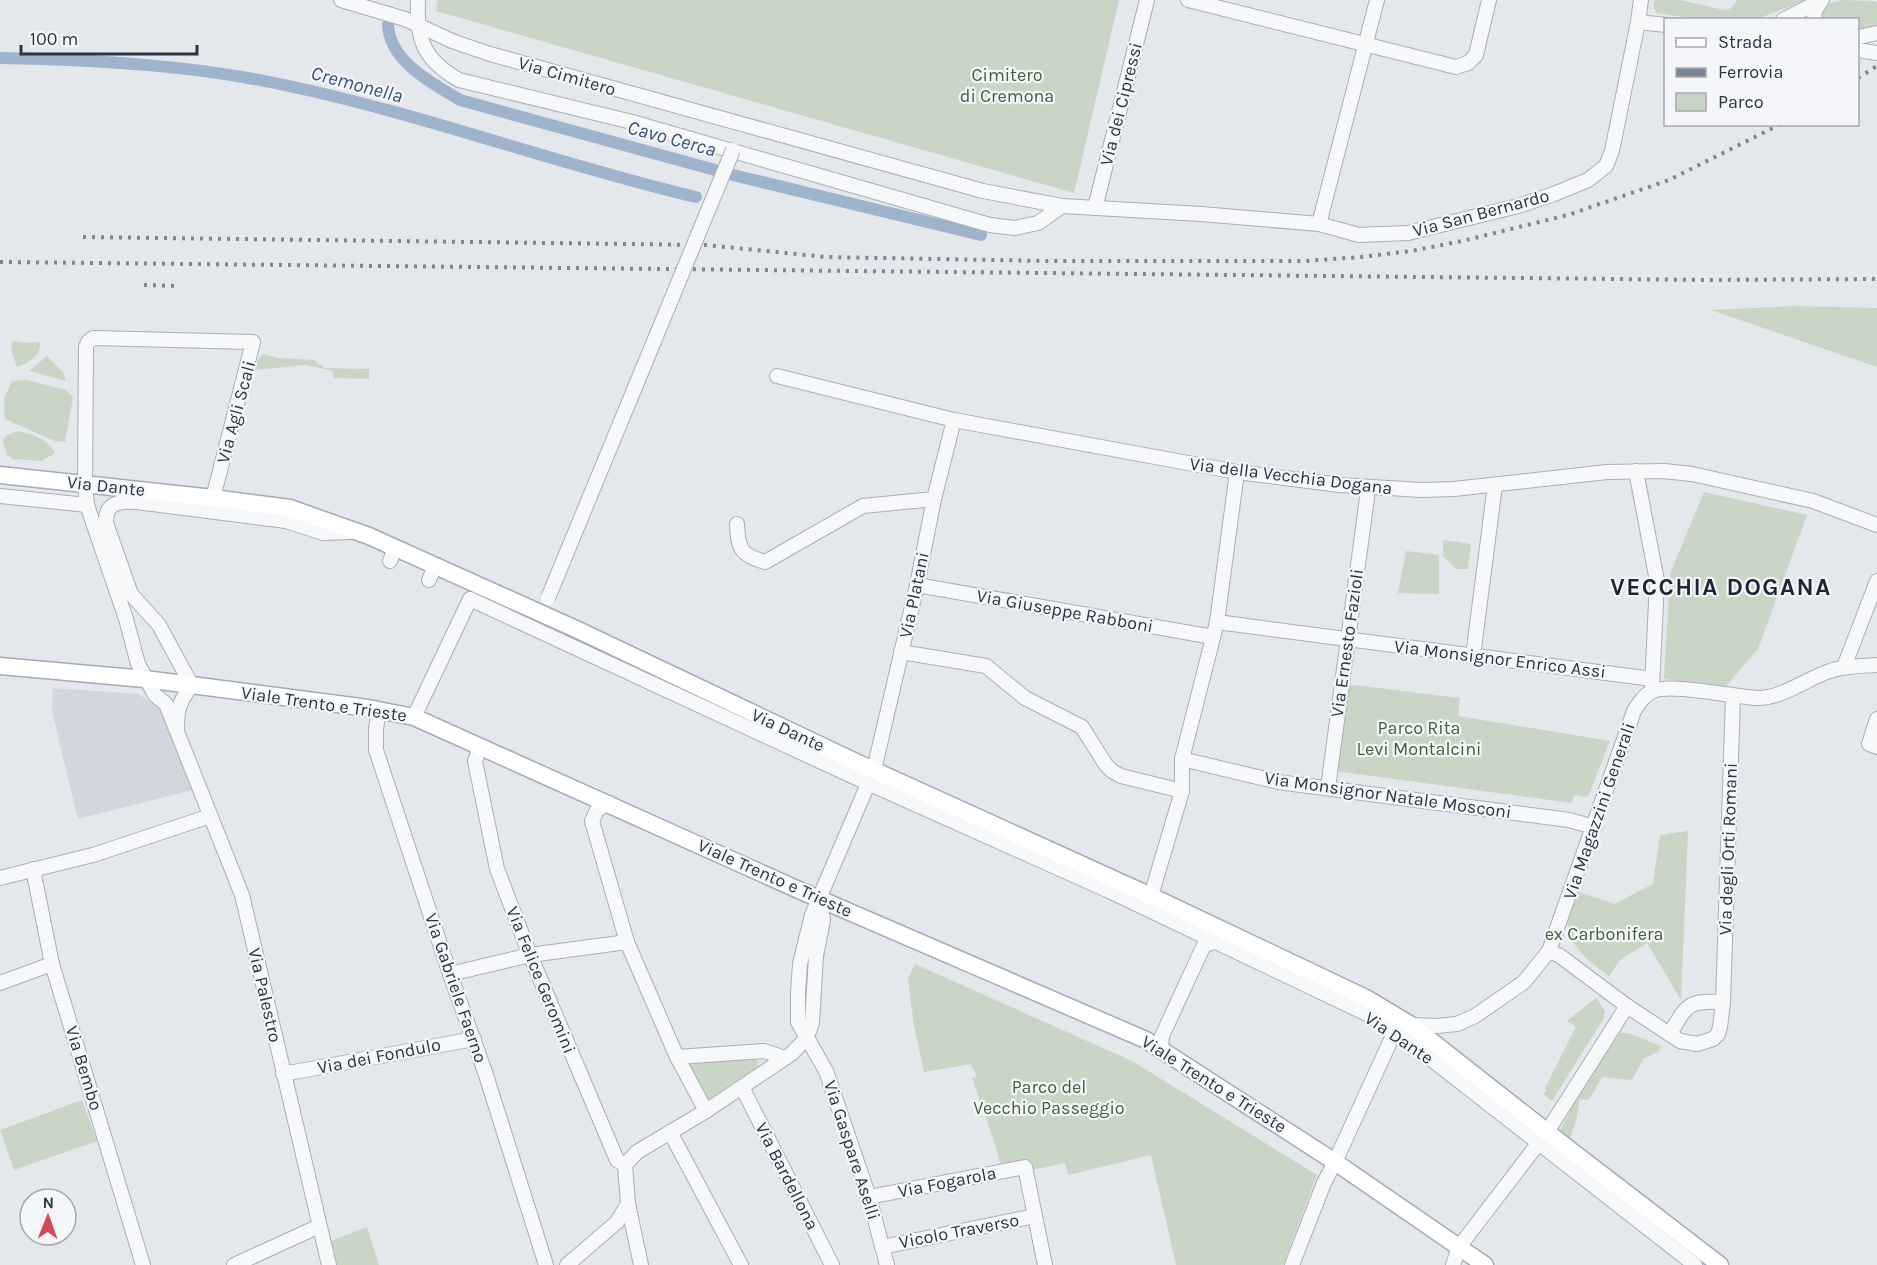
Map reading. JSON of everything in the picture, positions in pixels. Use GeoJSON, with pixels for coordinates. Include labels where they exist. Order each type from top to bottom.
{"type":"FeatureCollection","features":[{"type":"Feature","properties":{"kind":"main road","name":"Via Dante"},"geometry":{"type":"LineString","coordinates":[[0,475],[85,484],[212,504],[290,508],[359,532],[392,554],[432,573],[489,591],[538,622],[578,630],[871,777],[1092,869],[1273,952],[1366,998],[1411,1024],[1543,1138],[1628,1193],[1720,1265]]}},
{"type":"Feature","properties":{"kind":"main road","name":"Viale Trento e Trieste"},"geometry":{"type":"LineString","coordinates":[[0,666],[146,679],[379,710],[414,717],[819,899],[1146,1040],[1335,1162],[1485,1265]]}},
{"type":"Feature","properties":{"kind":"street"},"geometry":{"type":"LineString","coordinates":[[341,0],[419,25]]}},
{"type":"Feature","properties":{"kind":"street"},"geometry":{"type":"LineString","coordinates":[[418,0],[419,25]]}},
{"type":"Feature","properties":{"kind":"street"},"geometry":{"type":"LineString","coordinates":[[419,25],[425,0]]}},
{"type":"Feature","properties":{"kind":"street","name":"Via dei Cipressi"},"geometry":{"type":"LineString","coordinates":[[1095,208],[1148,0]]}},
{"type":"Feature","properties":{"kind":"street"},"geometry":{"type":"LineString","coordinates":[[1188,0],[1456,67],[1468,63],[1476,55],[1489,0]]}},
{"type":"Feature","properties":{"kind":"street"},"geometry":{"type":"LineString","coordinates":[[1319,225],[1377,0]]}},
{"type":"Feature","properties":{"kind":"street","name":"Via San Bernardo"},"geometry":{"type":"LineString","coordinates":[[1095,208],[1319,225],[1359,235],[1408,233],[1518,206],[1588,180],[1606,166],[1612,151],[1641,0]]}},
{"type":"Feature","properties":{"kind":"street"},"geometry":{"type":"LineString","coordinates":[[1787,18],[1821,0]]}},
{"type":"Feature","properties":{"kind":"street"},"geometry":{"type":"LineString","coordinates":[[1814,18],[1815,10],[1821,0]]}},
{"type":"Feature","properties":{"kind":"street"},"geometry":{"type":"LineString","coordinates":[[1638,22],[1664,26]]}},
{"type":"Feature","properties":{"kind":"street","name":"Via Cimitero"},"geometry":{"type":"LineString","coordinates":[[419,25],[421,42],[429,57],[442,70],[459,80],[632,122],[990,225],[1015,228],[1038,223],[1062,206]]}},
{"type":"Feature","properties":{"kind":"street","name":"Via Cimitero"},"geometry":{"type":"LineString","coordinates":[[419,25],[452,41],[490,54],[983,191],[1062,206],[1095,208]]}},
{"type":"Feature","properties":{"kind":"street"},"geometry":{"type":"LineString","coordinates":[[1859,37],[1877,33]]}},
{"type":"Feature","properties":{"kind":"street"},"geometry":{"type":"LineString","coordinates":[[1859,50],[1877,53]]}},
{"type":"Feature","properties":{"kind":"street"},"geometry":{"type":"LineString","coordinates":[[538,622],[733,150]]}},
{"type":"Feature","properties":{"kind":"street","name":"Via Palestro"},"geometry":{"type":"LineString","coordinates":[[93,338],[86,347],[85,484],[87,505],[126,619],[133,649],[155,695],[166,704],[242,895],[329,1265]]}},
{"type":"Feature","properties":{"kind":"street","name":"Via Agli Scali"},"geometry":{"type":"LineString","coordinates":[[93,338],[253,342],[212,504]]}},
{"type":"Feature","properties":{"kind":"street","name":"Via della Vecchia Dogana"},"geometry":{"type":"LineString","coordinates":[[777,376],[954,420],[1237,472],[1380,489],[1454,489],[1607,472],[1692,474],[1813,501],[1877,525]]}},
{"type":"Feature","properties":{"kind":"street","name":"Via Platani"},"geometry":{"type":"LineString","coordinates":[[819,899],[871,777],[954,420]]}},
{"type":"Feature","properties":{"kind":"street"},"geometry":{"type":"LineString","coordinates":[[1636,471],[1657,581],[1652,685]]}},
{"type":"Feature","properties":{"kind":"street"},"geometry":{"type":"LineString","coordinates":[[1151,896],[1182,791],[1182,759],[1217,622],[1237,472]]}},
{"type":"Feature","properties":{"kind":"street"},"geometry":{"type":"LineString","coordinates":[[53,501],[85,484]]}},
{"type":"Feature","properties":{"kind":"street"},"geometry":{"type":"LineString","coordinates":[[1473,656],[1495,485]]}},
{"type":"Feature","properties":{"kind":"street","name":"Via Dante"},"geometry":{"type":"LineString","coordinates":[[0,496],[87,505]]}},
{"type":"Feature","properties":{"kind":"street","name":"Via Ernesto Fazioli"},"geometry":{"type":"LineString","coordinates":[[1328,788],[1367,498]]}},
{"type":"Feature","properties":{"kind":"street"},"geometry":{"type":"LineString","coordinates":[[737,524],[738,545],[749,557],[765,562],[863,506],[934,499]]}},
{"type":"Feature","properties":{"kind":"street","name":"Via Dante"},"geometry":{"type":"LineString","coordinates":[[192,686],[159,626],[131,594],[106,524],[106,514],[110,508],[122,501],[212,504]]}},
{"type":"Feature","properties":{"kind":"street"},"geometry":{"type":"LineString","coordinates":[[1844,668],[1877,580]]}},
{"type":"Feature","properties":{"kind":"street","name":"Via Giuseppe Rabboni"},"geometry":{"type":"LineString","coordinates":[[917,585],[1213,637]]}},
{"type":"Feature","properties":{"kind":"street"},"geometry":{"type":"LineString","coordinates":[[414,717],[470,599],[489,591]]}},
{"type":"Feature","properties":{"kind":"street","name":"Via Dante"},"geometry":{"type":"LineString","coordinates":[[470,599],[538,622]]}},
{"type":"Feature","properties":{"kind":"street","name":"Via Monsignor Enrico Assi"},"geometry":{"type":"LineString","coordinates":[[1217,622],[1473,656],[1733,696],[1771,696],[1828,671],[1877,665]]}},
{"type":"Feature","properties":{"kind":"street"},"geometry":{"type":"LineString","coordinates":[[901,652],[986,666],[1025,698],[1082,727],[1112,771],[1122,777],[1182,791]]}},
{"type":"Feature","properties":{"kind":"street","name":"Via Magazzini Generali"},"geometry":{"type":"LineString","coordinates":[[1411,1024],[1437,1026],[1457,1024],[1475,1016],[1524,982],[1549,951],[1634,711],[1652,685]]}},
{"type":"Feature","properties":{"kind":"street","name":"Via Palestro"},"geometry":{"type":"LineString","coordinates":[[177,732],[179,705],[182,697],[192,686]]}},
{"type":"Feature","properties":{"kind":"street","name":"Via degli Orti Romani"},"geometry":{"type":"LineString","coordinates":[[1549,951],[1560,956],[1680,1041],[1697,1044],[1713,1039],[1718,1034],[1723,1002],[1733,696]]}},
{"type":"Feature","properties":{"kind":"street","name":"Via Gabriele Faerno"},"geometry":{"type":"LineString","coordinates":[[379,710],[376,750],[450,974],[474,1039],[546,1265]]}},
{"type":"Feature","properties":{"kind":"street"},"geometry":{"type":"LineString","coordinates":[[1877,719],[1869,744],[1877,747]]}},
{"type":"Feature","properties":{"kind":"street","name":"Via Felice Geromini"},"geometry":{"type":"LineString","coordinates":[[480,747],[475,760],[497,869],[530,955],[616,1161],[625,1164]]}},
{"type":"Feature","properties":{"kind":"street","name":"Via Monsignor Natale Mosconi"},"geometry":{"type":"LineString","coordinates":[[1182,759],[1278,782],[1569,820],[1594,827]]}},
{"type":"Feature","properties":{"kind":"street","name":"Via Dante"},"geometry":{"type":"LineString","coordinates":[[871,777],[1014,849],[1107,890],[1367,1014],[1395,1031],[1543,1138],[1601,1191],[1695,1265]]}},
{"type":"Feature","properties":{"kind":"street"},"geometry":{"type":"LineString","coordinates":[[609,804],[597,810],[592,821],[627,942],[677,1057],[706,1111]]}},
{"type":"Feature","properties":{"kind":"street"},"geometry":{"type":"LineString","coordinates":[[0,878],[93,855],[210,816]]}},
{"type":"Feature","properties":{"kind":"street"},"geometry":{"type":"LineString","coordinates":[[1014,849],[1036,844]]}},
{"type":"Feature","properties":{"kind":"street","name":"Via Bembo"},"geometry":{"type":"LineString","coordinates":[[33,869],[52,964],[143,1265]]}},
{"type":"Feature","properties":{"kind":"street","name":"Via Dante"},"geometry":{"type":"LineString","coordinates":[[1092,869],[1107,890]]}},
{"type":"Feature","properties":{"kind":"street","name":"Via Gaspare Aselli"},"geometry":{"type":"LineString","coordinates":[[819,899],[812,915],[799,973],[798,1022],[826,1071],[869,1197],[887,1265]]}},
{"type":"Feature","properties":{"kind":"street"},"geometry":{"type":"LineString","coordinates":[[1146,1040],[1154,1034],[1198,942],[1195,933]]}},
{"type":"Feature","properties":{"kind":"street"},"geometry":{"type":"LineString","coordinates":[[450,974],[530,955],[627,942]]}},
{"type":"Feature","properties":{"kind":"street"},"geometry":{"type":"LineString","coordinates":[[1161,1048],[1162,1036],[1204,945],[1214,942]]}},
{"type":"Feature","properties":{"kind":"street"},"geometry":{"type":"LineString","coordinates":[[1244,956],[1273,952]]}},
{"type":"Feature","properties":{"kind":"street"},"geometry":{"type":"LineString","coordinates":[[0,983],[52,964]]}},
{"type":"Feature","properties":{"kind":"street"},"geometry":{"type":"LineString","coordinates":[[1670,1034],[1688,1006],[1702,1001],[1723,1002]]}},
{"type":"Feature","properties":{"kind":"street"},"geometry":{"type":"LineString","coordinates":[[1453,1265],[1459,1247],[1543,1138],[1628,1006]]}},
{"type":"Feature","properties":{"kind":"street"},"geometry":{"type":"LineString","coordinates":[[1292,1265],[1324,1183],[1395,1031]]}},
{"type":"Feature","properties":{"kind":"street","name":"Via dei Fondulo"},"geometry":{"type":"LineString","coordinates":[[284,1074],[474,1039]]}},
{"type":"Feature","properties":{"kind":"street"},"geometry":{"type":"LineString","coordinates":[[641,1265],[628,1204],[625,1164],[637,1152],[706,1111],[785,1058],[806,1039]]}},
{"type":"Feature","properties":{"kind":"street"},"geometry":{"type":"LineString","coordinates":[[677,1057],[764,1051],[785,1058]]}},
{"type":"Feature","properties":{"kind":"street","name":"Via Bardellona"},"geometry":{"type":"LineString","coordinates":[[742,1087],[832,1265]]}},
{"type":"Feature","properties":{"kind":"street"},"geometry":{"type":"LineString","coordinates":[[670,1132],[741,1265]]}},
{"type":"Feature","properties":{"kind":"street","name":"Via Fogarola"},"geometry":{"type":"LineString","coordinates":[[869,1197],[1025,1167],[1035,1216]]}},
{"type":"Feature","properties":{"kind":"street"},"geometry":{"type":"LineString","coordinates":[[1601,1191],[1628,1193]]}},
{"type":"Feature","properties":{"kind":"street"},"geometry":{"type":"LineString","coordinates":[[567,1265],[618,1222],[628,1204]]}},
{"type":"Feature","properties":{"kind":"street"},"geometry":{"type":"LineString","coordinates":[[1035,1216],[1045,1265]]}},
{"type":"Feature","properties":{"kind":"street","name":"Vicolo Traverso"},"geometry":{"type":"LineString","coordinates":[[882,1246],[1035,1216]]}},
{"type":"Feature","properties":{"kind":"street"},"geometry":{"type":"LineString","coordinates":[[234,1265],[315,1228],[320,1229]]}},
{"type":"Feature","properties":{"kind":"shaded area"},"geometry":{"type":"Polygon","coordinates":[[[53,688],[138,694],[162,709],[192,790],[78,819],[52,711],[53,688]]]}},
{"type":"Feature","properties":{"kind":"green space","name":"Cimitero di Cremona"},"geometry":{"type":"Polygon","coordinates":[[[438,0],[1119,0],[1074,193],[436,11],[438,0]]]}},
{"type":"Feature","properties":{"kind":"green space"},"geometry":{"type":"Polygon","coordinates":[[[1655,0],[1680,0],[1724,10],[1732,7],[1736,0],[1807,0],[1760,18],[1691,18],[1656,13],[1653,5],[1655,0]]]}},
{"type":"Feature","properties":{"kind":"green space"},"geometry":{"type":"Polygon","coordinates":[[[1842,0],[1874,1],[1877,3],[1877,25],[1871,30],[1859,32],[1859,18],[1820,18],[1820,11],[1824,5],[1842,0]]]}},
{"type":"Feature","properties":{"kind":"green space"},"geometry":{"type":"Polygon","coordinates":[[[1794,306],[1877,308],[1877,367],[1711,310],[1794,306]]]}},
{"type":"Feature","properties":{"kind":"green space"},"geometry":{"type":"Polygon","coordinates":[[[13,341],[40,342],[39,351],[30,361],[17,367],[11,349],[13,341]]]}},
{"type":"Feature","properties":{"kind":"green space"},"geometry":{"type":"Polygon","coordinates":[[[263,354],[278,358],[314,360],[324,368],[369,369],[369,379],[333,378],[333,371],[305,365],[255,370],[258,359],[263,354]]]}},
{"type":"Feature","properties":{"kind":"green space"},"geometry":{"type":"Polygon","coordinates":[[[47,356],[63,372],[66,381],[29,371],[47,356]]]}},
{"type":"Feature","properties":{"kind":"green space"},"geometry":{"type":"Polygon","coordinates":[[[27,380],[66,390],[73,397],[65,442],[55,441],[5,419],[4,399],[12,381],[27,380]]]}},
{"type":"Feature","properties":{"kind":"green space"},"geometry":{"type":"Polygon","coordinates":[[[18,431],[44,441],[55,453],[41,461],[13,459],[7,455],[3,442],[5,436],[18,431]]]}},
{"type":"Feature","properties":{"kind":"green space"},"geometry":{"type":"Polygon","coordinates":[[[1704,492],[1807,515],[1758,649],[1725,687],[1664,679],[1670,574],[1704,492]]]}},
{"type":"Feature","properties":{"kind":"green space"},"geometry":{"type":"Polygon","coordinates":[[[1443,540],[1471,544],[1468,569],[1456,569],[1443,556],[1443,540]]]}},
{"type":"Feature","properties":{"kind":"green space"},"geometry":{"type":"Polygon","coordinates":[[[1406,551],[1439,555],[1439,594],[1398,593],[1406,551]]]}},
{"type":"Feature","properties":{"kind":"green space","name":"Parco Rita Levi Montalcini"},"geometry":{"type":"Polygon","coordinates":[[[1346,684],[1460,698],[1458,716],[1610,741],[1588,797],[1574,795],[1572,803],[1334,771],[1346,684]]]}},
{"type":"Feature","properties":{"kind":"green space","name":"ex Carbonifera"},"geometry":{"type":"Polygon","coordinates":[[[1688,831],[1681,1000],[1647,943],[1620,960],[1609,976],[1579,950],[1569,933],[1568,923],[1577,891],[1614,904],[1653,884],[1660,835],[1688,831]]]}},
{"type":"Feature","properties":{"kind":"green space","name":"Parco del Vecchio Passeggio"},"geometry":{"type":"Polygon","coordinates":[[[915,964],[1132,1061],[1317,1175],[1283,1265],[1176,1265],[1151,1155],[1068,1175],[1065,1163],[1032,1170],[1001,1168],[972,1078],[977,1077],[971,1064],[924,1072],[914,1026],[908,979],[915,964]]]}},
{"type":"Feature","properties":{"kind":"green space"},"geometry":{"type":"Polygon","coordinates":[[[1596,998],[1605,1011],[1604,1018],[1552,1101],[1543,1094],[1547,1090],[1545,1088],[1576,1027],[1567,1021],[1596,998]]]}},
{"type":"Feature","properties":{"kind":"green space"},"geometry":{"type":"Polygon","coordinates":[[[1620,1033],[1628,1033],[1661,1046],[1658,1052],[1644,1058],[1632,1080],[1602,1077],[1589,1100],[1580,1099],[1576,1122],[1569,1140],[1560,1130],[1577,1098],[1620,1033]]]}},
{"type":"Feature","properties":{"kind":"green space"},"geometry":{"type":"Polygon","coordinates":[[[754,1057],[759,1062],[757,1067],[706,1101],[685,1063],[754,1057]]]}},
{"type":"Feature","properties":{"kind":"green space"},"geometry":{"type":"Polygon","coordinates":[[[82,1100],[97,1141],[14,1170],[0,1130],[82,1100]]]}},
{"type":"Feature","properties":{"kind":"green space"},"geometry":{"type":"Polygon","coordinates":[[[367,1227],[379,1265],[337,1265],[331,1241],[367,1227]]]}},
{"type":"Feature","properties":{"kind":"waterway","name":"Cavo Cerca"},"geometry":{"type":"LineString","coordinates":[[388,25],[396,50],[404,61],[425,79],[460,100],[737,176],[981,235]]}},
{"type":"Feature","properties":{"kind":"waterway","name":"Cremonella"},"geometry":{"type":"LineString","coordinates":[[0,58],[73,60],[181,68],[289,86],[391,111],[696,197]]}},
{"type":"Feature","properties":{"kind":"railway"},"geometry":{"type":"LineString","coordinates":[[1859,77],[1877,66]]}},
{"type":"Feature","properties":{"kind":"railway"},"geometry":{"type":"LineString","coordinates":[[83,237],[706,245],[826,257],[1048,261],[1305,261],[1411,251],[1568,215],[1669,180],[1777,126]]}},
{"type":"Feature","properties":{"kind":"railway"},"geometry":{"type":"LineString","coordinates":[[0,262],[1709,280],[1877,279]]}},
{"type":"Feature","properties":{"kind":"railway"},"geometry":{"type":"LineString","coordinates":[[144,285],[176,286]]}},
{"type":"Feature","properties":{"kind":"district","name":"VECCHIA DOGANA"},"geometry":{"type":"Point","coordinates":[1721,587]}}]}
